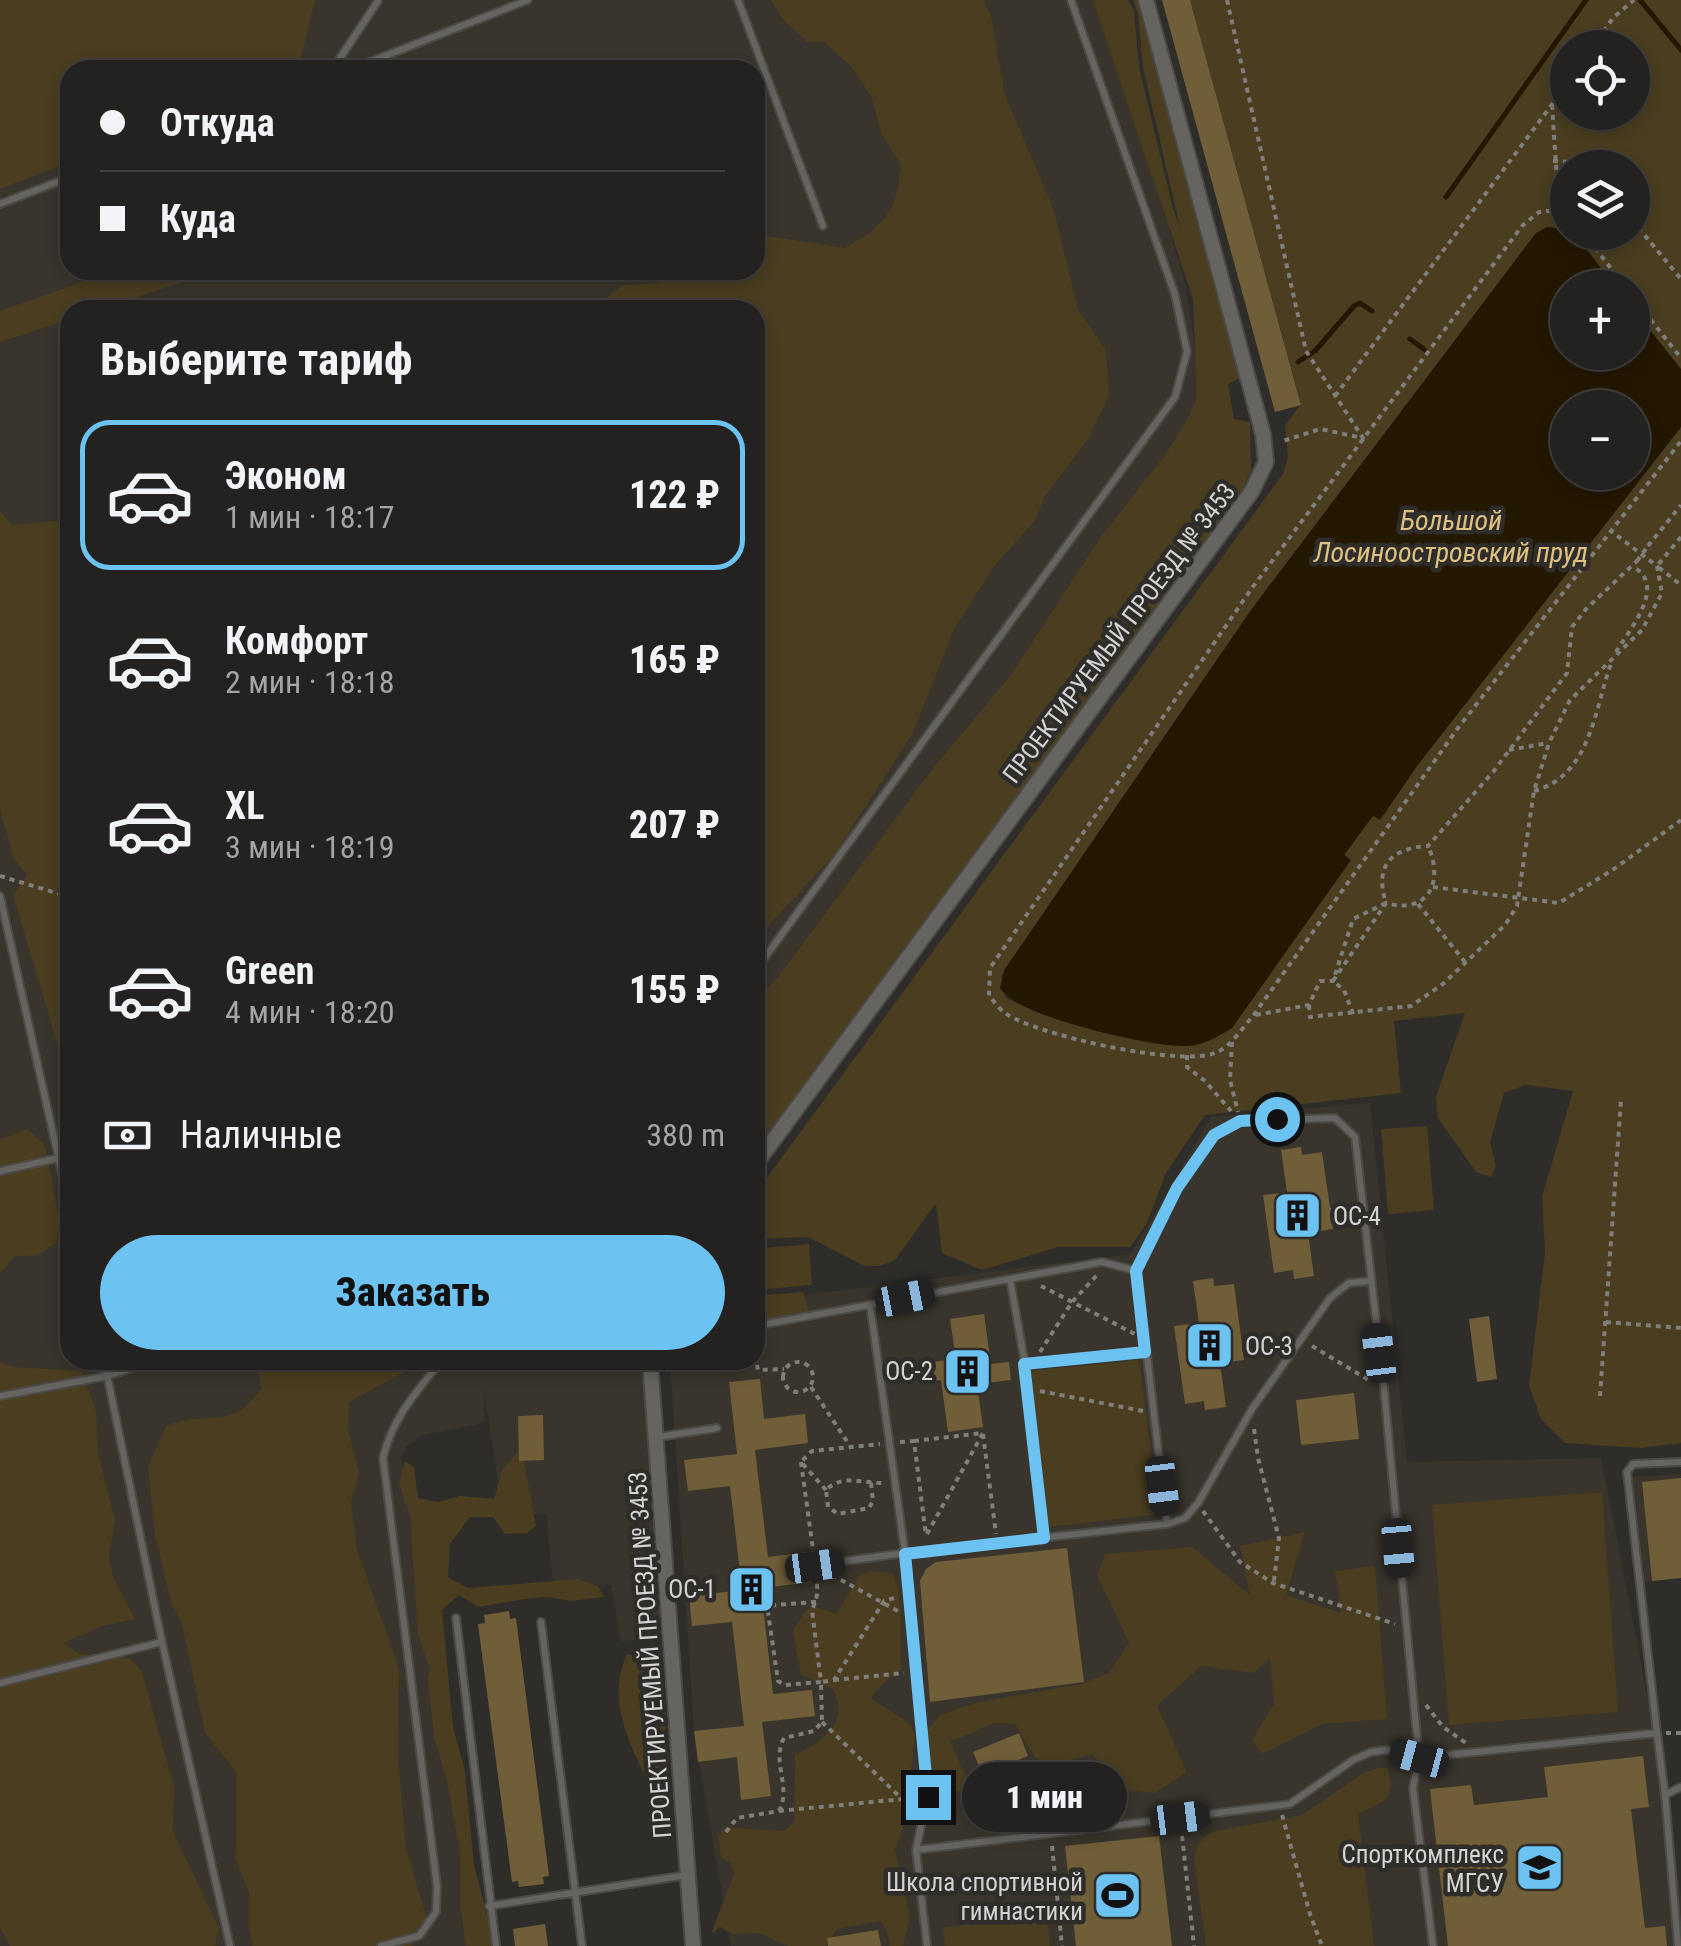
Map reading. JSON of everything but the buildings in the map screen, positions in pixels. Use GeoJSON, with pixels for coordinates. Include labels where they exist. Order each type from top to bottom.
{"type":"FeatureCollection","features":[{"type":"Feature","properties":{"kind":"street"},"geometry":{"type":"LineString","coordinates":[[1146,0],[1266,447]]}},
{"type":"Feature","properties":{"kind":"street","name":"ПРОЕКТИРУЕМЫЙ ПРОЕЗД № 3453"},"geometry":{"type":"LineString","coordinates":[[765,1151],[1252,491],[1266,462],[1266,447]]}},
{"type":"Feature","properties":{"kind":"street","name":"ПРОЕКТИРУЕМЫЙ ПРОЕЗД № 3453"},"geometry":{"type":"LineString","coordinates":[[651,1370],[693,1946]]}},
{"type":"Feature","properties":{"kind":"lane"},"geometry":{"type":"LineString","coordinates":[[375,60],[528,0]]}},
{"type":"Feature","properties":{"kind":"lane"},"geometry":{"type":"LineString","coordinates":[[738,0],[761,60]]}},
{"type":"Feature","properties":{"kind":"lane"},"geometry":{"type":"LineString","coordinates":[[765,957],[1174,396],[1188,352],[1175,294],[1071,0]]}},
{"type":"Feature","properties":{"kind":"lane"},"geometry":{"type":"LineString","coordinates":[[339,60],[378,1]]}},
{"type":"Feature","properties":{"kind":"lane"},"geometry":{"type":"LineString","coordinates":[[765,72],[823,226]]}},
{"type":"Feature","properties":{"kind":"lane"},"geometry":{"type":"LineString","coordinates":[[0,204],[60,181]]}},
{"type":"Feature","properties":{"kind":"lane"},"geometry":{"type":"LineString","coordinates":[[0,896],[4,937],[60,1166]]}},
{"type":"Feature","properties":{"kind":"lane"},"geometry":{"type":"LineString","coordinates":[[1167,1524],[1136,1271],[1186,1174],[1214,1135],[1240,1121],[1334,1118],[1355,1137],[1384,1389],[1419,1758],[1413,1788],[1434,1946]]}},
{"type":"Feature","properties":{"kind":"lane"},"geometry":{"type":"LineString","coordinates":[[0,1171],[58,1158]]}},
{"type":"Feature","properties":{"kind":"lane"},"geometry":{"type":"LineString","coordinates":[[765,1324],[1102,1262],[1136,1271]]}},
{"type":"Feature","properties":{"kind":"lane"},"geometry":{"type":"LineString","coordinates":[[1010,1279],[1028,1364],[1027,1389],[1044,1538]]}},
{"type":"Feature","properties":{"kind":"lane"},"geometry":{"type":"LineString","coordinates":[[815,1566],[1167,1524],[1185,1518],[1198,1503],[1252,1409],[1330,1298],[1349,1282],[1370,1281]]}},
{"type":"Feature","properties":{"kind":"lane"},"geometry":{"type":"LineString","coordinates":[[870,1305],[918,1672],[928,1797],[916,1850],[927,1946]]}},
{"type":"Feature","properties":{"kind":"lane"},"geometry":{"type":"LineString","coordinates":[[1028,1364],[1145,1352]]}},
{"type":"Feature","properties":{"kind":"lane"},"geometry":{"type":"LineString","coordinates":[[106,1370],[230,1946]]}},
{"type":"Feature","properties":{"kind":"lane"},"geometry":{"type":"LineString","coordinates":[[0,1396],[126,1370]]}},
{"type":"Feature","properties":{"kind":"lane"},"geometry":{"type":"LineString","coordinates":[[381,1946],[419,1936],[436,1912],[438,1886],[382,1458],[388,1434],[402,1410],[434,1370]]}},
{"type":"Feature","properties":{"kind":"lane"},"geometry":{"type":"LineString","coordinates":[[656,1438],[718,1428]]}},
{"type":"Feature","properties":{"kind":"lane"},"geometry":{"type":"LineString","coordinates":[[1678,1946],[1628,1472],[1634,1464],[1681,1462]]}},
{"type":"Feature","properties":{"kind":"lane"},"geometry":{"type":"LineString","coordinates":[[456,1618],[496,1946]]}},
{"type":"Feature","properties":{"kind":"lane"},"geometry":{"type":"LineString","coordinates":[[542,1622],[582,1946]]}},
{"type":"Feature","properties":{"kind":"lane"},"geometry":{"type":"LineString","coordinates":[[0,1683],[162,1642]]}},
{"type":"Feature","properties":{"kind":"lane"},"geometry":{"type":"LineString","coordinates":[[916,1850],[1290,1804],[1371,1752],[1387,1750],[1419,1758],[1657,1733]]}},
{"type":"Feature","properties":{"kind":"lane"},"geometry":{"type":"LineString","coordinates":[[1665,1795],[1681,1787]]}},
{"type":"Feature","properties":{"kind":"lane"},"geometry":{"type":"LineString","coordinates":[[489,1906],[688,1874]]}},
{"type":"Feature","properties":{"kind":"path"},"geometry":{"type":"LineString","coordinates":[[1227,0],[1306,350],[1363,438]]}},
{"type":"Feature","properties":{"kind":"path"},"geometry":{"type":"LineString","coordinates":[[1605,30],[1634,0]]}},
{"type":"Feature","properties":{"kind":"path"},"geometry":{"type":"LineString","coordinates":[[1334,398],[1550,107]]}},
{"type":"Feature","properties":{"kind":"path"},"geometry":{"type":"LineString","coordinates":[[1550,211],[1539,212],[1522,226],[1252,588],[990,968],[989,996],[1004,1012],[1038,1028],[1156,1056],[1215,1054],[1254,1016],[1458,728],[1681,441]]}},
{"type":"Feature","properties":{"kind":"path"},"geometry":{"type":"LineString","coordinates":[[1650,242],[1681,279]]}},
{"type":"Feature","properties":{"kind":"path"},"geometry":{"type":"LineString","coordinates":[[1597,250],[1612,270]]}},
{"type":"Feature","properties":{"kind":"path"},"geometry":{"type":"LineString","coordinates":[[1650,319],[1681,358]]}},
{"type":"Feature","properties":{"kind":"path"},"geometry":{"type":"LineString","coordinates":[[1266,447],[1320,429],[1363,438]]}},
{"type":"Feature","properties":{"kind":"path"},"geometry":{"type":"LineString","coordinates":[[1386,903],[1380,886],[1383,870],[1407,847],[1428,846],[1508,750],[1568,673],[1572,627],[1586,608],[1633,567],[1681,505]]}},
{"type":"Feature","properties":{"kind":"path"},"geometry":{"type":"LineString","coordinates":[[1611,532],[1681,585]]}},
{"type":"Feature","properties":{"kind":"path"},"geometry":{"type":"LineString","coordinates":[[1353,1014],[1344,990],[1333,981],[1320,981],[1309,1004],[1310,1017],[1353,1014],[1411,1006],[1442,984],[1505,925],[1518,898],[1534,791],[1549,742],[1570,700],[1642,630],[1662,592],[1658,566],[1681,537]]}},
{"type":"Feature","properties":{"kind":"path"},"geometry":{"type":"LineString","coordinates":[[1534,791],[1564,778],[1583,749],[1614,657],[1646,600],[1648,584],[1642,572],[1633,567]]}},
{"type":"Feature","properties":{"kind":"path"},"geometry":{"type":"LineString","coordinates":[[1508,750],[1549,742]]}},
{"type":"Feature","properties":{"kind":"path"},"geometry":{"type":"LineString","coordinates":[[1433,887],[1559,903],[1614,870],[1681,820]]}},
{"type":"Feature","properties":{"kind":"path"},"geometry":{"type":"LineString","coordinates":[[1333,981],[1353,920],[1386,903],[1402,908],[1418,904],[1433,887],[1437,866],[1428,846]]}},
{"type":"Feature","properties":{"kind":"path"},"geometry":{"type":"LineString","coordinates":[[0,876],[60,894]]}},
{"type":"Feature","properties":{"kind":"path"},"geometry":{"type":"LineString","coordinates":[[1333,981],[1386,903]]}},
{"type":"Feature","properties":{"kind":"path"},"geometry":{"type":"LineString","coordinates":[[1418,904],[1466,962]]}},
{"type":"Feature","properties":{"kind":"path"},"geometry":{"type":"LineString","coordinates":[[1254,1016],[1309,1004]]}},
{"type":"Feature","properties":{"kind":"path"},"geometry":{"type":"LineString","coordinates":[[1232,1040],[1230,1080],[1240,1121]]}},
{"type":"Feature","properties":{"kind":"path"},"geometry":{"type":"LineString","coordinates":[[1186,1055],[1187,1068],[1205,1081],[1240,1121]]}},
{"type":"Feature","properties":{"kind":"path"},"geometry":{"type":"LineString","coordinates":[[1600,1396],[1621,1100]]}},
{"type":"Feature","properties":{"kind":"path"},"geometry":{"type":"LineString","coordinates":[[1330,1210],[1361,1205]]}},
{"type":"Feature","properties":{"kind":"path"},"geometry":{"type":"LineString","coordinates":[[1028,1364],[1072,1302],[1110,1264]]}},
{"type":"Feature","properties":{"kind":"path"},"geometry":{"type":"LineString","coordinates":[[1022,1277],[1144,1338]]}},
{"type":"Feature","properties":{"kind":"path"},"geometry":{"type":"LineString","coordinates":[[1605,1322],[1681,1328]]}},
{"type":"Feature","properties":{"kind":"path"},"geometry":{"type":"LineString","coordinates":[[1299,1339],[1384,1389]]}},
{"type":"Feature","properties":{"kind":"path"},"geometry":{"type":"LineString","coordinates":[[792,1362],[803,1362],[812,1369],[811,1386],[795,1393],[786,1388],[782,1379],[784,1369],[792,1362]]}},
{"type":"Feature","properties":{"kind":"path"},"geometry":{"type":"LineString","coordinates":[[765,1370],[784,1369]]}},
{"type":"Feature","properties":{"kind":"path"},"geometry":{"type":"LineString","coordinates":[[811,1386],[850,1446]]}},
{"type":"Feature","properties":{"kind":"path"},"geometry":{"type":"LineString","coordinates":[[1027,1389],[1153,1412]]}},
{"type":"Feature","properties":{"kind":"path"},"geometry":{"type":"LineString","coordinates":[[1252,1409],[1258,1458],[1279,1538],[1273,1583]]}},
{"type":"Feature","properties":{"kind":"path"},"geometry":{"type":"LineString","coordinates":[[914,1441],[926,1536],[982,1433]]}},
{"type":"Feature","properties":{"kind":"path"},"geometry":{"type":"LineString","coordinates":[[801,1462],[812,1451],[982,1433]]}},
{"type":"Feature","properties":{"kind":"path"},"geometry":{"type":"LineString","coordinates":[[982,1433],[997,1543]]}},
{"type":"Feature","properties":{"kind":"path"},"geometry":{"type":"LineString","coordinates":[[801,1462],[826,1490],[828,1508],[838,1514],[863,1510],[873,1501],[871,1483]]}},
{"type":"Feature","properties":{"kind":"path"},"geometry":{"type":"LineString","coordinates":[[779,1811],[784,1801],[778,1750],[784,1738],[814,1731],[822,1722],[812,1610],[819,1595],[801,1462]]}},
{"type":"Feature","properties":{"kind":"path"},"geometry":{"type":"LineString","coordinates":[[826,1490],[836,1482],[861,1479],[894,1483]]}},
{"type":"Feature","properties":{"kind":"path"},"geometry":{"type":"LineString","coordinates":[[1198,1503],[1240,1562],[1273,1583],[1405,1627]]}},
{"type":"Feature","properties":{"kind":"path"},"geometry":{"type":"LineString","coordinates":[[815,1566],[912,1617]]}},
{"type":"Feature","properties":{"kind":"path"},"geometry":{"type":"LineString","coordinates":[[834,1680],[883,1603],[909,1594]]}},
{"type":"Feature","properties":{"kind":"path"},"geometry":{"type":"LineString","coordinates":[[816,1602],[774,1605],[768,1612],[778,1681],[785,1685],[918,1672]]}},
{"type":"Feature","properties":{"kind":"path"},"geometry":{"type":"LineString","coordinates":[[1410,1680],[1443,1727],[1486,1751]]}},
{"type":"Feature","properties":{"kind":"path"},"geometry":{"type":"LineString","coordinates":[[822,1722],[901,1798]]}},
{"type":"Feature","properties":{"kind":"path"},"geometry":{"type":"LineString","coordinates":[[726,1832],[737,1818],[928,1797]]}},
{"type":"Feature","properties":{"kind":"path"},"geometry":{"type":"LineString","coordinates":[[1280,1806],[1322,1946]]}},
{"type":"Feature","properties":{"kind":"path"},"geometry":{"type":"LineString","coordinates":[[1180,1818],[1194,1946]]}},
{"type":"Feature","properties":{"kind":"path"},"geometry":{"type":"LineString","coordinates":[[1052,1833],[1062,1946]]}},
{"type":"Feature","properties":{"kind":"shaded area"},"geometry":{"type":"Polygon","coordinates":[[[0,0],[1099,0],[1185,282],[1199,374],[1200,411],[1178,464],[765,1003],[765,300],[60,300],[60,1370],[642,1370],[667,1639],[621,1641],[611,1585],[553,1583],[546,1513],[521,1516],[499,1489],[484,1389],[484,1423],[422,1435],[406,1447],[401,1458],[484,1946],[0,1946],[0,0]]]}},
{"type":"Feature","properties":{"kind":"shaded area"},"geometry":{"type":"Polygon","coordinates":[[[0,0],[315,0],[300,60],[60,60],[60,166],[0,189],[0,0]]]}},
{"type":"Feature","properties":{"kind":"shaded area"},"geometry":{"type":"Polygon","coordinates":[[[771,0],[983,0],[991,16],[1005,95],[1054,210],[1078,310],[1106,350],[1109,395],[1089,438],[1045,496],[1034,522],[995,565],[955,627],[913,733],[834,855],[765,929],[765,300],[600,300],[622,285],[669,280],[765,280],[765,236],[845,248],[880,224],[892,206],[901,165],[881,133],[872,98],[851,66],[824,42],[807,42],[782,18],[771,0]]]}},
{"type":"Feature","properties":{"kind":"shaded area"},"geometry":{"type":"Polygon","coordinates":[[[1093,0],[1128,0],[1134,12],[1139,67],[1180,227],[1143,67],[1133,0],[1139,0],[1239,378],[1228,384],[1234,419],[1250,422],[1251,471],[1241,492],[765,1142],[765,991],[931,771],[1010,676],[1101,537],[1165,455],[1187,420],[1197,397],[1193,299],[1093,0]]]}},
{"type":"Feature","properties":{"kind":"shaded area"},"geometry":{"type":"Polygon","coordinates":[[[1190,0],[1681,0],[1681,369],[1650,330],[1650,270],[1601,270],[1585,250],[1650,250],[1650,150],[1550,150],[1550,229],[1536,233],[1252,608],[1001,977],[1006,998],[1036,1012],[1118,1036],[1232,1028],[1350,861],[1344,855],[1373,815],[1380,819],[1632,490],[1650,490],[1650,467],[1681,427],[1681,1443],[1641,1448],[1565,1443],[1541,1419],[1529,1386],[1545,1252],[1542,1197],[1573,1091],[1526,1085],[1504,1093],[1490,1142],[1496,1166],[1491,1177],[1476,1172],[1438,1118],[1436,1097],[1465,1013],[1394,1021],[1401,1093],[1205,1115],[1166,1173],[1147,1223],[1130,1247],[1058,1247],[982,1270],[942,1253],[936,1203],[895,1260],[880,1266],[865,1266],[808,1237],[765,1239],[765,1180],[1283,474],[1288,458],[1285,426],[1301,404],[1190,0]]]}},
{"type":"Feature","properties":{"kind":"shaded area"},"geometry":{"type":"Polygon","coordinates":[[[88,280],[189,280],[128,300],[60,300],[60,322],[0,342],[0,311],[88,280]]]}},
{"type":"Feature","properties":{"kind":"shaded area"},"geometry":{"type":"Polygon","coordinates":[[[0,511],[12,525],[60,521],[60,1052],[13,895],[27,875],[14,859],[0,810],[0,511]]]}},
{"type":"Feature","properties":{"kind":"shaded area"},"geometry":{"type":"Polygon","coordinates":[[[1370,1103],[1407,1462],[1601,1458],[1671,1818],[1681,1898],[1681,1946],[731,1946],[694,1731],[671,1370],[765,1370],[765,1300],[1131,1254],[1211,1117],[1370,1103]]]}},
{"type":"Feature","properties":{"kind":"shaded area"},"geometry":{"type":"Polygon","coordinates":[[[1427,1126],[1434,1210],[1388,1214],[1381,1129],[1427,1126]]]}},
{"type":"Feature","properties":{"kind":"shaded area"},"geometry":{"type":"Polygon","coordinates":[[[28,1129],[45,1146],[59,1220],[56,1243],[38,1255],[15,1256],[0,1274],[0,1139],[28,1129]]]}},
{"type":"Feature","properties":{"kind":"shaded area"},"geometry":{"type":"Polygon","coordinates":[[[809,1244],[812,1285],[765,1289],[765,1248],[809,1244]]]}},
{"type":"Feature","properties":{"kind":"shaded area"},"geometry":{"type":"Polygon","coordinates":[[[803,1292],[809,1312],[765,1320],[765,1295],[803,1292]]]}},
{"type":"Feature","properties":{"kind":"shaded area"},"geometry":{"type":"Polygon","coordinates":[[[1139,1360],[1159,1514],[1048,1527],[1030,1371],[1139,1360]]]}},
{"type":"Feature","properties":{"kind":"shaded area"},"geometry":{"type":"Polygon","coordinates":[[[0,1362],[13,1367],[82,1371],[96,1411],[98,1453],[115,1520],[109,1556],[113,1577],[135,1619],[102,1626],[64,1643],[79,1654],[131,1659],[142,1672],[174,1787],[173,1832],[219,1928],[215,1946],[10,1946],[0,1928],[0,1362]]]}},
{"type":"Feature","properties":{"kind":"shaded area"},"geometry":{"type":"Polygon","coordinates":[[[258,1370],[408,1370],[349,1402],[348,1430],[359,1474],[351,1502],[357,1550],[399,1668],[398,1758],[406,1847],[427,1920],[412,1946],[253,1946],[249,1892],[236,1860],[237,1773],[205,1733],[182,1624],[171,1603],[155,1535],[148,1467],[166,1426],[230,1415],[241,1410],[262,1387],[258,1370]]]}},
{"type":"Feature","properties":{"kind":"shaded area"},"geometry":{"type":"Polygon","coordinates":[[[517,1453],[524,1461],[536,1526],[527,1533],[505,1534],[493,1517],[470,1517],[450,1544],[448,1577],[468,1588],[578,1579],[598,1586],[604,1597],[571,1601],[548,1597],[478,1607],[459,1595],[442,1610],[453,1727],[465,1771],[474,1865],[495,1946],[466,1946],[460,1852],[434,1737],[430,1669],[418,1635],[410,1516],[399,1483],[405,1461],[414,1467],[418,1498],[438,1502],[460,1496],[494,1499],[502,1470],[517,1453]]]}},
{"type":"Feature","properties":{"kind":"shaded area"},"geometry":{"type":"Polygon","coordinates":[[[1681,1474],[1681,1578],[1645,1582],[1633,1477],[1681,1474]]]}},
{"type":"Feature","properties":{"kind":"shaded area"},"geometry":{"type":"Polygon","coordinates":[[[1602,1492],[1618,1712],[1449,1725],[1432,1505],[1602,1492]]]}},
{"type":"Feature","properties":{"kind":"shaded area"},"geometry":{"type":"Polygon","coordinates":[[[1305,1532],[1286,1595],[1341,1613],[1335,1571],[1375,1566],[1387,1719],[1322,1724],[1262,1754],[1252,1740],[1274,1704],[1270,1658],[1254,1673],[1201,1666],[1157,1706],[1187,1772],[1155,1793],[1119,1789],[1093,1754],[1049,1765],[1034,1756],[1015,1724],[995,1723],[950,1742],[971,1787],[945,1795],[932,1785],[923,1735],[940,1715],[979,1702],[1081,1684],[1109,1673],[1129,1643],[1097,1575],[1105,1554],[1192,1547],[1250,1595],[1240,1546],[1305,1532]]]}},
{"type":"Feature","properties":{"kind":"shaded area"},"geometry":{"type":"Polygon","coordinates":[[[870,1571],[892,1573],[898,1591],[901,1632],[901,1668],[871,1699],[902,1718],[915,1736],[911,1771],[915,1794],[895,1850],[910,1918],[903,1946],[890,1946],[880,1921],[837,1929],[826,1946],[788,1946],[760,1933],[732,1934],[720,1927],[711,1934],[734,1874],[731,1863],[721,1858],[718,1836],[725,1827],[784,1831],[794,1822],[795,1755],[815,1744],[836,1722],[833,1689],[801,1675],[793,1631],[805,1612],[814,1606],[836,1614],[860,1575],[870,1571]]]}},
{"type":"Feature","properties":{"kind":"shaded area"},"geometry":{"type":"Polygon","coordinates":[[[627,1654],[654,1663],[666,1710],[665,1785],[652,1791],[623,1724],[619,1690],[627,1654]]]}},
{"type":"Feature","properties":{"kind":"shaded area"},"geometry":{"type":"Polygon","coordinates":[[[1377,1768],[1387,1768],[1389,1793],[1381,1802],[1358,1813],[1374,1946],[1206,1946],[1194,1858],[1203,1838],[1215,1831],[1302,1815],[1377,1768]]]}},
{"type":"Feature","properties":{"kind":"shaded area"},"geometry":{"type":"Polygon","coordinates":[[[1047,1916],[1050,1946],[945,1946],[943,1928],[1047,1916]]]}},
{"type":"Feature","properties":{"kind":"water","name":"Большой Лосиноостровский пруд"},"geometry":{"type":"Polygon","coordinates":[[[1550,228],[1550,250],[1587,250],[1602,270],[1550,270],[1550,370],[1650,370],[1650,330],[1681,369],[1681,427],[1650,467],[1650,390],[1550,390],[1550,490],[1632,490],[1417,766],[1380,820],[1373,816],[1344,855],[1351,860],[1232,1028],[1196,1045],[1165,1045],[1055,1019],[1011,999],[1000,988],[1005,969],[1252,609],[1536,233],[1550,228]]]}},
{"type":"Feature","properties":{"kind":"waterway"},"geometry":{"type":"LineString","coordinates":[[1446,197],[1586,0]]}},
{"type":"Feature","properties":{"kind":"waterway"},"geometry":{"type":"LineString","coordinates":[[1640,0],[1681,50]]}},
{"type":"Feature","properties":{"kind":"waterway"},"geometry":{"type":"LineString","coordinates":[[1298,362],[1315,351],[1354,306],[1360,303],[1372,311]]}},
{"type":"Feature","properties":{"kind":"waterway"},"geometry":{"type":"LineString","coordinates":[[1410,339],[1425,350]]}},
{"type":"Feature","properties":{"kind":"place","name":"ОС-4"},"geometry":{"type":"Point","coordinates":[1298,1216]}},
{"type":"Feature","properties":{"kind":"place","name":"ОС-3"},"geometry":{"type":"Point","coordinates":[1210,1346]}},
{"type":"Feature","properties":{"kind":"place","name":"ОС-2"},"geometry":{"type":"Point","coordinates":[968,1371]}},
{"type":"Feature","properties":{"kind":"place","name":"ОС-1"},"geometry":{"type":"Point","coordinates":[751,1589]}},
{"type":"Feature","properties":{"kind":"place","name":"Спорткомплекс МГСУ"},"geometry":{"type":"Point","coordinates":[1539,1868]}},
{"type":"Feature","properties":{"kind":"place","name":"Школа спортивной гимнастики"},"geometry":{"type":"Point","coordinates":[1118,1896]}},
{"type":"Feature","properties":{"kind":"route"},"geometry":{"type":"LineString","coordinates":[[928,1797],[905,1554],[1044,1538],[1024,1364],[1145,1352],[1136,1271],[1177,1188],[1214,1135],[1240,1121],[1277,1119]]}}]}
